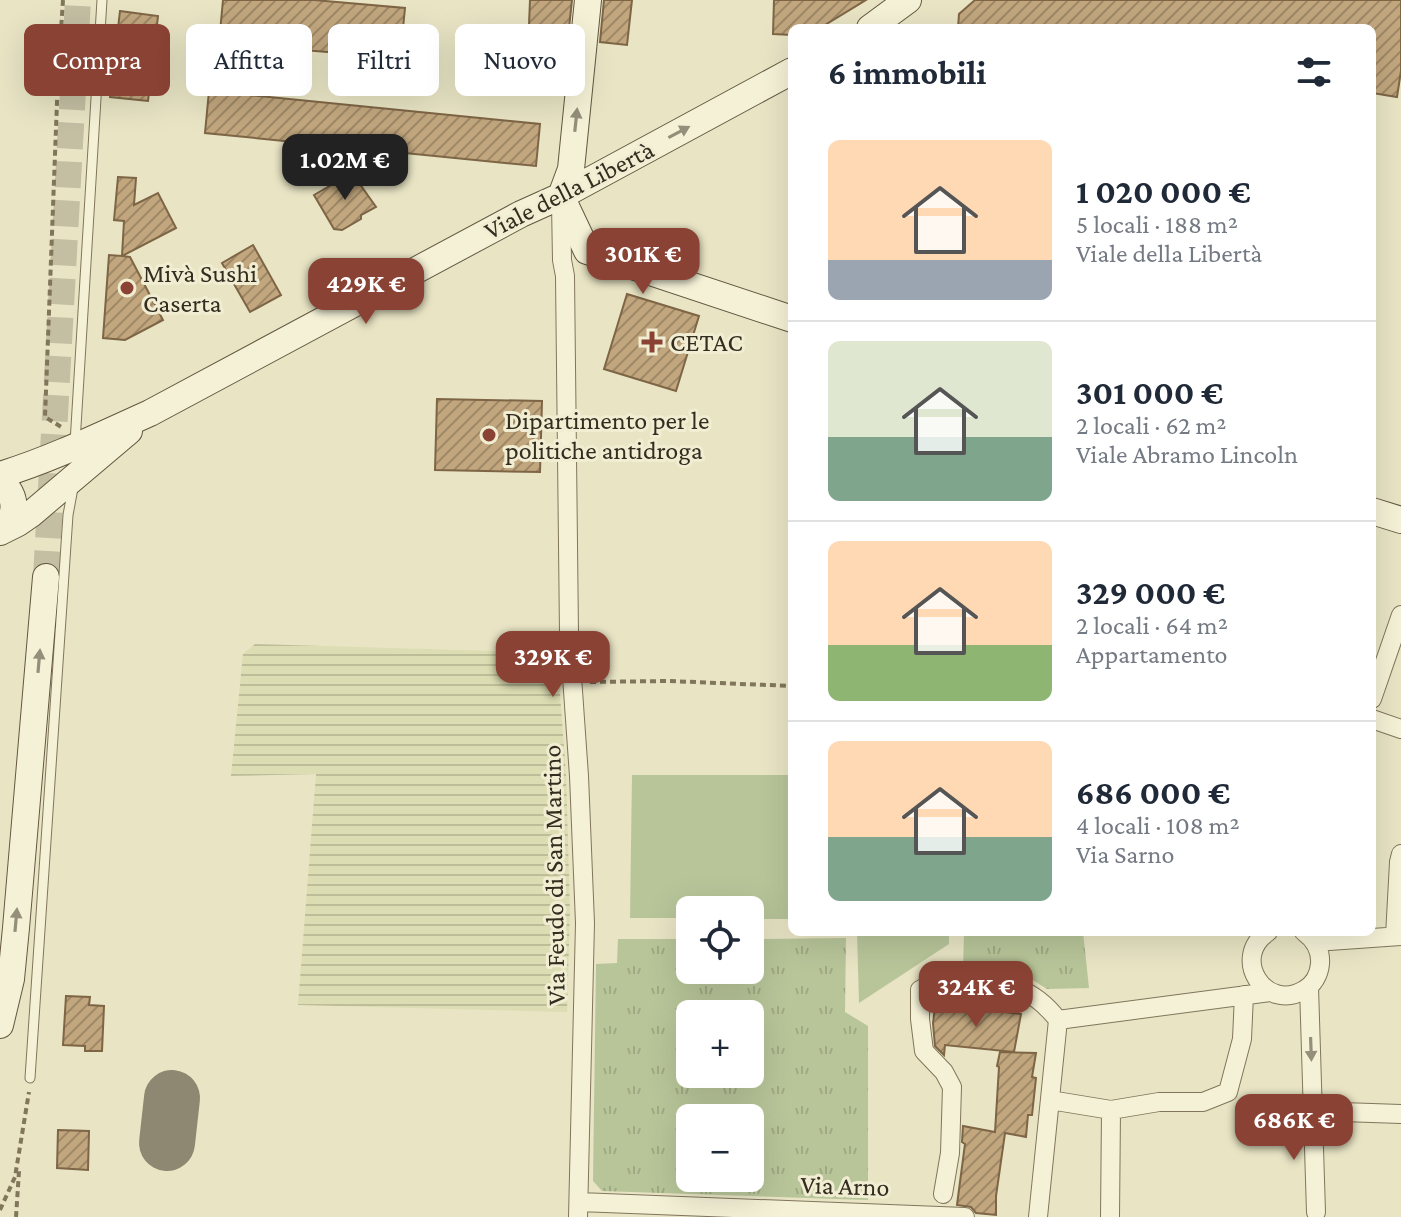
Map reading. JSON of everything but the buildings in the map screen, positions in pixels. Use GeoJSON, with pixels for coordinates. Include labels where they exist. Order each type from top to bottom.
{"type":"FeatureCollection","features":[{"type":"Feature","properties":{"kind":"street"},"geometry":{"type":"LineString","coordinates":[[588,0],[571,169],[561,196],[587,251],[788,318]]}},
{"type":"Feature","properties":{"kind":"street"},"geometry":{"type":"LineString","coordinates":[[875,24],[908,0]]}},
{"type":"Feature","properties":{"kind":"street","name":"Viale della Libertà"},"geometry":{"type":"LineString","coordinates":[[0,478],[75,441],[150,413],[788,73]]}},
{"type":"Feature","properties":{"kind":"street","name":"Via Feudo di San Martino"},"geometry":{"type":"LineString","coordinates":[[561,196],[565,276],[569,634],[585,923],[578,1210]]}},
{"type":"Feature","properties":{"kind":"street"},"geometry":{"type":"LineString","coordinates":[[0,532],[31,514],[150,413]]}},
{"type":"Feature","properties":{"kind":"street"},"geometry":{"type":"LineString","coordinates":[[0,478],[13,497],[15,507],[8,526],[0,532]]}},
{"type":"Feature","properties":{"kind":"street"},"geometry":{"type":"LineString","coordinates":[[1376,512],[1401,520]]}},
{"type":"Feature","properties":{"kind":"street"},"geometry":{"type":"LineString","coordinates":[[0,1025],[12,966],[46,577]]}},
{"type":"Feature","properties":{"kind":"street"},"geometry":{"type":"LineString","coordinates":[[1376,687],[1401,615]]}},
{"type":"Feature","properties":{"kind":"street"},"geometry":{"type":"LineString","coordinates":[[1376,720],[1401,729]]}},
{"type":"Feature","properties":{"kind":"street"},"geometry":{"type":"LineString","coordinates":[[1262,936],[1252,955],[1251,966],[1255,976],[1270,992],[1290,996],[1309,987],[1319,970],[1320,961],[1310,937],[1398,936],[1401,854]]}},
{"type":"Feature","properties":{"kind":"street"},"geometry":{"type":"LineString","coordinates":[[943,1194],[950,1153],[952,1087],[944,1072],[924,1051],[920,990],[932,983],[1009,985],[1028,992],[1046,1004],[1058,1020],[1038,1217]]}},
{"type":"Feature","properties":{"kind":"street"},"geometry":{"type":"LineString","coordinates":[[1309,987],[1316,1212]]}},
{"type":"Feature","properties":{"kind":"street"},"geometry":{"type":"LineString","coordinates":[[1058,1020],[1270,992]]}},
{"type":"Feature","properties":{"kind":"street"},"geometry":{"type":"LineString","coordinates":[[1050,1100],[1111,1110],[1159,1102],[1203,1102],[1228,1092],[1242,1039],[1244,995]]}},
{"type":"Feature","properties":{"kind":"street"},"geometry":{"type":"LineString","coordinates":[[1110,1217],[1111,1110]]}},
{"type":"Feature","properties":{"kind":"street"},"geometry":{"type":"LineString","coordinates":[[1313,1111],[1401,1114]]}},
{"type":"Feature","properties":{"kind":"street","name":"Via Arno"},"geometry":{"type":"LineString","coordinates":[[578,1210],[965,1217]]}},
{"type":"Feature","properties":{"kind":"lane"},"geometry":{"type":"LineString","coordinates":[[75,441],[102,0]]}},
{"type":"Feature","properties":{"kind":"lane"},"geometry":{"type":"LineString","coordinates":[[30,1078],[68,515],[75,477]]}},
{"type":"Feature","properties":{"kind":"path"},"geometry":{"type":"LineString","coordinates":[[63,0],[45,417],[75,441]]}},
{"type":"Feature","properties":{"kind":"path"},"geometry":{"type":"LineString","coordinates":[[573,682],[669,681],[788,686]]}},
{"type":"Feature","properties":{"kind":"path"},"geometry":{"type":"LineString","coordinates":[[0,1210],[15,1177],[30,1078]]}},
{"type":"Feature","properties":{"kind":"path"},"geometry":{"type":"LineString","coordinates":[[16,1217],[20,1151]]}},
{"type":"Feature","properties":{"kind":"green space"},"geometry":{"type":"Polygon","coordinates":[[[255,644],[557,653],[566,774],[570,911],[567,1012],[298,1005],[316,774],[231,776],[243,654],[255,644]]]}},
{"type":"Feature","properties":{"kind":"green space"},"geometry":{"type":"Polygon","coordinates":[[[632,775],[788,775],[788,919],[764,919],[764,896],[676,896],[676,918],[630,918],[632,775]]]}},
{"type":"Feature","properties":{"kind":"green space"},"geometry":{"type":"Polygon","coordinates":[[[857,936],[949,936],[949,944],[859,1003],[857,936]]]}},
{"type":"Feature","properties":{"kind":"green space"},"geometry":{"type":"Polygon","coordinates":[[[964,936],[1083,936],[1089,988],[1047,989],[1020,972],[963,971],[964,936]]]}},
{"type":"Feature","properties":{"kind":"green space"},"geometry":{"type":"Polygon","coordinates":[[[846,938],[845,1012],[868,1026],[868,1200],[602,1191],[593,1181],[596,964],[617,963],[618,939],[676,939],[676,984],[764,984],[764,939],[846,938]]]}},
{"type":"Feature","properties":{"kind":"taxiway"},"geometry":{"type":"LineString","coordinates":[[167,1143],[172,1098]]}},
{"type":"Feature","properties":{"kind":"tunnel"},"geometry":{"type":"LineString","coordinates":[[46,577],[78,0]]}},
{"type":"Feature","properties":{"kind":"place","name":"Mivà Sushi Caserta"},"geometry":{"type":"Point","coordinates":[127,288]}},
{"type":"Feature","properties":{"kind":"place","name":"CETAC"},"geometry":{"type":"Point","coordinates":[652,342]}},
{"type":"Feature","properties":{"kind":"place","name":"Dipartimento per le politiche antidroga"},"geometry":{"type":"Point","coordinates":[489,435]}}]}
